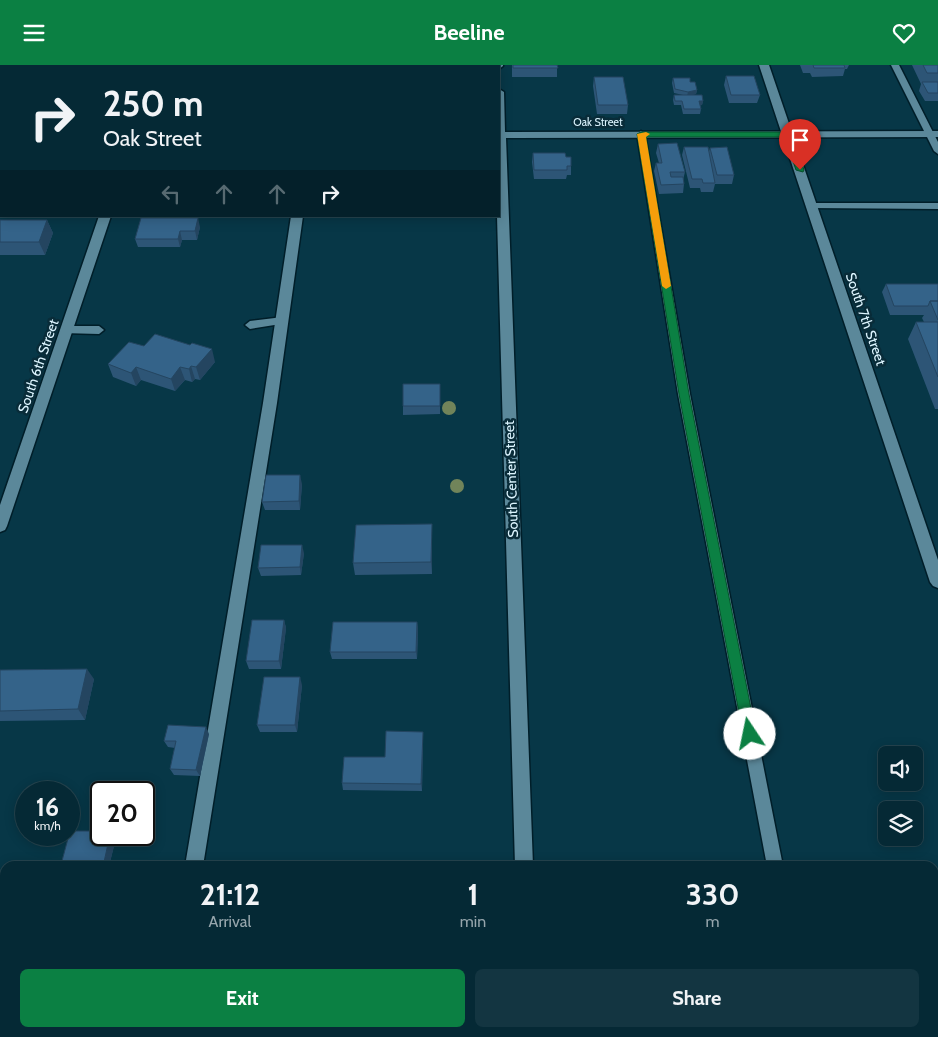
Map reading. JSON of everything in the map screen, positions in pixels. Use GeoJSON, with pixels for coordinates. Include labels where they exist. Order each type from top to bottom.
{"type":"FeatureCollection","features":[{"type":"Feature","properties":{"kind":"street","name":"South 7th Street"},"geometry":{"type":"LineString","coordinates":[[764,65],[938,582]]}},
{"type":"Feature","properties":{"kind":"street","name":"Oak Street"},"geometry":{"type":"LineString","coordinates":[[500,135],[934,134]]}},
{"type":"Feature","properties":{"kind":"street","name":"South Center Street"},"geometry":{"type":"LineString","coordinates":[[500,135],[524,861]]}},
{"type":"Feature","properties":{"kind":"street","name":"South 6th Street"},"geometry":{"type":"LineString","coordinates":[[0,526],[105,217]]}},
{"type":"Feature","properties":{"kind":"street"},"geometry":{"type":"LineString","coordinates":[[195,861],[282,321],[297,217]]}},
{"type":"Feature","properties":{"kind":"lane"},"geometry":{"type":"LineString","coordinates":[[895,65],[934,134],[938,151]]}},
{"type":"Feature","properties":{"kind":"lane"},"geometry":{"type":"LineString","coordinates":[[641,134],[684,394],[774,861]]}},
{"type":"Feature","properties":{"kind":"lane"},"geometry":{"type":"LineString","coordinates":[[812,206],[938,206]]}},
{"type":"Feature","properties":{"kind":"lane"},"geometry":{"type":"LineString","coordinates":[[250,325],[282,321]]}},
{"type":"Feature","properties":{"kind":"lane"},"geometry":{"type":"LineString","coordinates":[[66,330],[99,330]]}},
{"type":"Feature","properties":{"kind":"building"},"geometry":{"type":"Polygon","coordinates":[[[513,65],[557,65],[558,68],[513,68],[513,65]]]}},
{"type":"Feature","properties":{"kind":"building"},"geometry":{"type":"Polygon","coordinates":[[[813,65],[844,65],[845,68],[814,68],[813,65]]]}},
{"type":"Feature","properties":{"kind":"building"},"geometry":{"type":"Polygon","coordinates":[[[923,65],[938,65],[938,73],[927,73],[923,65]]]}},
{"type":"Feature","properties":{"kind":"building"},"geometry":{"type":"Polygon","coordinates":[[[726,76],[754,76],[760,95],[731,95],[726,76]]]}},
{"type":"Feature","properties":{"kind":"building"},"geometry":{"type":"Polygon","coordinates":[[[594,77],[623,77],[628,105],[598,105],[594,77]]]}},
{"type":"Feature","properties":{"kind":"building"},"geometry":{"type":"Polygon","coordinates":[[[673,78],[690,78],[690,82],[695,82],[697,90],[688,92],[675,89],[673,78]]]}},
{"type":"Feature","properties":{"kind":"building"},"geometry":{"type":"Polygon","coordinates":[[[922,82],[938,82],[938,93],[928,93],[922,82]]]}},
{"type":"Feature","properties":{"kind":"building"},"geometry":{"type":"Polygon","coordinates":[[[674,95],[702,95],[703,101],[699,101],[701,109],[684,109],[682,101],[675,101],[674,95]]]}},
{"type":"Feature","properties":{"kind":"building"},"geometry":{"type":"Polygon","coordinates":[[[677,143],[685,172],[670,172],[671,177],[683,177],[684,184],[661,185],[656,163],[662,163],[658,144],[677,143]]]}},
{"type":"Feature","properties":{"kind":"building"},"geometry":{"type":"Polygon","coordinates":[[[684,147],[708,147],[715,183],[703,183],[702,179],[692,179],[684,147]]]}},
{"type":"Feature","properties":{"kind":"building"},"geometry":{"type":"Polygon","coordinates":[[[727,147],[734,175],[717,175],[710,148],[727,147]]]}},
{"type":"Feature","properties":{"kind":"building"},"geometry":{"type":"Polygon","coordinates":[[[533,153],[565,153],[566,157],[571,157],[571,166],[567,166],[567,170],[534,170],[533,153]]]}},
{"type":"Feature","properties":{"kind":"building"},"geometry":{"type":"Polygon","coordinates":[[[141,218],[198,218],[195,231],[180,231],[178,239],[135,239],[141,218]]]}},
{"type":"Feature","properties":{"kind":"building"},"geometry":{"type":"Polygon","coordinates":[[[0,220],[47,220],[39,242],[0,242],[0,220]]]}},
{"type":"Feature","properties":{"kind":"building"},"geometry":{"type":"Polygon","coordinates":[[[886,284],[938,284],[938,301],[930,301],[928,306],[894,306],[886,284]]]}},
{"type":"Feature","properties":{"kind":"building"},"geometry":{"type":"Polygon","coordinates":[[[930,301],[938,301],[938,320],[930,301]]]}},
{"type":"Feature","properties":{"kind":"building"},"geometry":{"type":"Polygon","coordinates":[[[916,322],[938,322],[938,377],[916,322]]]}},
{"type":"Feature","properties":{"kind":"building"},"geometry":{"type":"Polygon","coordinates":[[[155,334],[190,345],[192,343],[212,349],[196,367],[191,366],[189,369],[180,367],[171,379],[136,367],[131,373],[108,364],[129,342],[144,346],[155,334]]]}},
{"type":"Feature","properties":{"kind":"building"},"geometry":{"type":"Polygon","coordinates":[[[403,384],[440,384],[440,406],[403,406],[403,384]]]}},
{"type":"Feature","properties":{"kind":"building"},"geometry":{"type":"Polygon","coordinates":[[[266,475],[300,475],[299,501],[262,502],[266,475]]]}},
{"type":"Feature","properties":{"kind":"building"},"geometry":{"type":"Polygon","coordinates":[[[432,524],[431,562],[353,563],[356,525],[432,524]]]}},
{"type":"Feature","properties":{"kind":"building"},"geometry":{"type":"Polygon","coordinates":[[[261,545],[302,545],[300,567],[258,568],[261,545]]]}},
{"type":"Feature","properties":{"kind":"building"},"geometry":{"type":"Polygon","coordinates":[[[252,620],[284,620],[279,661],[246,661],[252,620]]]}},
{"type":"Feature","properties":{"kind":"building"},"geometry":{"type":"Polygon","coordinates":[[[333,622],[417,622],[416,652],[330,652],[333,622]]]}},
{"type":"Feature","properties":{"kind":"building"},"geometry":{"type":"Polygon","coordinates":[[[87,669],[78,709],[0,711],[0,670],[87,669]]]}},
{"type":"Feature","properties":{"kind":"building"},"geometry":{"type":"Polygon","coordinates":[[[264,677],[300,677],[295,725],[257,725],[264,677]]]}},
{"type":"Feature","properties":{"kind":"building"},"geometry":{"type":"Polygon","coordinates":[[[168,725],[206,727],[196,770],[170,769],[176,741],[164,741],[168,725]]]}},
{"type":"Feature","properties":{"kind":"building"},"geometry":{"type":"Polygon","coordinates":[[[386,731],[423,732],[421,784],[342,783],[344,757],[385,757],[386,731]]]}},
{"type":"Feature","properties":{"kind":"building"},"geometry":{"type":"Polygon","coordinates":[[[80,831],[90,831],[90,846],[108,846],[104,861],[62,861],[66,846],[80,846],[80,831]]]}},
{"type":"Feature","properties":{"kind":"slow traffic"},"geometry":{"type":"LineString","coordinates":[[646,134],[641,134],[666,286]]}},
{"type":"Feature","properties":{"kind":"route"},"geometry":{"type":"LineString","coordinates":[[750,734],[684,394],[641,134],[788,134],[800,170]]}}]}
